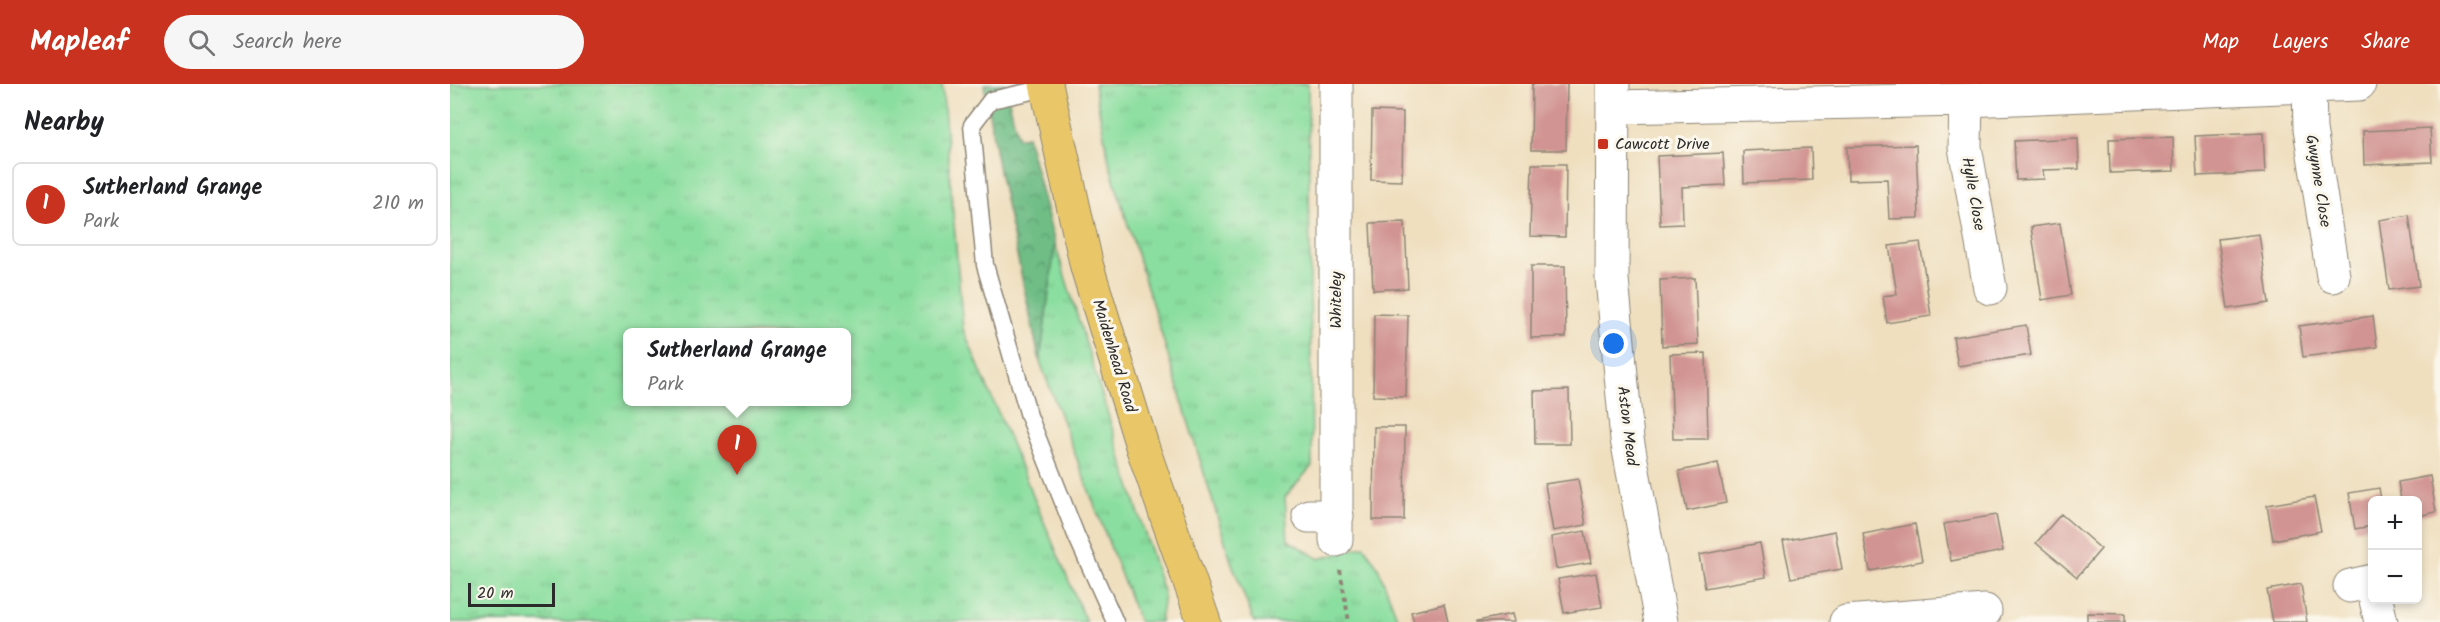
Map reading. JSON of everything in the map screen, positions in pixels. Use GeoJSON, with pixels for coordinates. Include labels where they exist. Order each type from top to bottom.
{"type":"FeatureCollection","features":[{"type":"Feature","properties":{"kind":"main road","name":"Maidenhead Road"},"geometry":{"type":"LineString","coordinates":[[1046,86],[1087,267],[1143,449],[1204,622]]}},
{"type":"Feature","properties":{"kind":"street","name":"Whiteley"},"geometry":{"type":"LineString","coordinates":[[1327,524],[1336,84]]}},
{"type":"Feature","properties":{"kind":"street"},"geometry":{"type":"LineString","coordinates":[[1613,96],[1966,100],[2359,84]]}},
{"type":"Feature","properties":{"kind":"street","name":"Gwynne Close"},"geometry":{"type":"LineString","coordinates":[[2309,85],[2310,129],[2333,277]]}},
{"type":"Feature","properties":{"kind":"street","name":"Aston Mead"},"geometry":{"type":"LineString","coordinates":[[1613,96],[1612,279],[1627,439],[1661,622]]}},
{"type":"Feature","properties":{"kind":"street","name":"Hylle Close"},"geometry":{"type":"LineString","coordinates":[[1966,100],[1965,147],[1989,288]]}},
{"type":"Feature","properties":{"kind":"street"},"geometry":{"type":"LineString","coordinates":[[2366,589],[2381,622]]}},
{"type":"Feature","properties":{"kind":"street"},"geometry":{"type":"LineString","coordinates":[[1846,622],[1985,611]]}},
{"type":"Feature","properties":{"kind":"lane"},"geometry":{"type":"LineString","coordinates":[[1046,86],[991,100],[972,125],[985,265],[1029,416],[1076,536],[1115,622]]}},
{"type":"Feature","properties":{"kind":"path"},"geometry":{"type":"LineString","coordinates":[[1327,524],[1349,622]]}},
{"type":"Feature","properties":{"kind":"green space"},"geometry":{"type":"Polygon","coordinates":[[[450,84],[942,84],[963,329],[1086,622],[450,622],[450,84]]]}},
{"type":"Feature","properties":{"kind":"green space"},"geometry":{"type":"Polygon","coordinates":[[[984,84],[1005,84],[1018,138],[1027,136],[1055,244],[1040,362],[998,166],[984,84]]]}},
{"type":"Feature","properties":{"kind":"green space"},"geometry":{"type":"Polygon","coordinates":[[[1094,84],[1308,84],[1312,466],[1285,497],[1288,540],[1319,559],[1364,546],[1378,567],[1399,622],[1254,622],[1231,561],[1110,166],[1094,84]]]}},
{"type":"Feature","properties":{"kind":"green space"},"geometry":{"type":"Polygon","coordinates":[[[1055,244],[1164,595],[1160,622],[1139,622],[1040,362],[1055,244]]]}},
{"type":"Feature","properties":{"kind":"building"},"geometry":{"type":"Polygon","coordinates":[[[1532,84],[1567,84],[1566,150],[1531,150],[1532,84]]]}},
{"type":"Feature","properties":{"kind":"building"},"geometry":{"type":"Polygon","coordinates":[[[1372,111],[1403,112],[1402,181],[1371,180],[1372,111]]]}},
{"type":"Feature","properties":{"kind":"building"},"geometry":{"type":"Polygon","coordinates":[[[2430,128],[2432,162],[2364,165],[2363,131],[2430,128]]]}},
{"type":"Feature","properties":{"kind":"building"},"geometry":{"type":"Polygon","coordinates":[[[2263,133],[2265,173],[2197,176],[2195,136],[2263,133]]]}},
{"type":"Feature","properties":{"kind":"building"},"geometry":{"type":"Polygon","coordinates":[[[2173,137],[2174,171],[2110,173],[2109,139],[2173,137]]]}},
{"type":"Feature","properties":{"kind":"building"},"geometry":{"type":"Polygon","coordinates":[[[2078,138],[2079,169],[2043,170],[2044,179],[2016,180],[2014,141],[2078,138]]]}},
{"type":"Feature","properties":{"kind":"building"},"geometry":{"type":"Polygon","coordinates":[[[1916,145],[1919,218],[1889,219],[1887,179],[1848,180],[1847,147],[1916,145]]]}},
{"type":"Feature","properties":{"kind":"building"},"geometry":{"type":"Polygon","coordinates":[[[1811,148],[1812,180],[1744,183],[1743,151],[1811,148]]]}},
{"type":"Feature","properties":{"kind":"building"},"geometry":{"type":"Polygon","coordinates":[[[1723,153],[1725,185],[1682,187],[1683,224],[1660,225],[1657,156],[1723,153]]]}},
{"type":"Feature","properties":{"kind":"building"},"geometry":{"type":"Polygon","coordinates":[[[1532,164],[1566,164],[1565,237],[1530,236],[1532,164]]]}},
{"type":"Feature","properties":{"kind":"building"},"geometry":{"type":"Polygon","coordinates":[[[2409,215],[2419,286],[2389,290],[2379,220],[2409,215]]]}},
{"type":"Feature","properties":{"kind":"building"},"geometry":{"type":"Polygon","coordinates":[[[1405,222],[1408,288],[1373,290],[1370,223],[1405,222]]]}},
{"type":"Feature","properties":{"kind":"building"},"geometry":{"type":"Polygon","coordinates":[[[2060,223],[2071,295],[2042,300],[2031,227],[2060,223]]]}},
{"type":"Feature","properties":{"kind":"building"},"geometry":{"type":"Polygon","coordinates":[[[2259,234],[2269,303],[2228,309],[2218,239],[2259,234]]]}},
{"type":"Feature","properties":{"kind":"building"},"geometry":{"type":"Polygon","coordinates":[[[1920,242],[1931,316],[1887,323],[1883,296],[1897,294],[1889,246],[1920,242]]]}},
{"type":"Feature","properties":{"kind":"building"},"geometry":{"type":"Polygon","coordinates":[[[1531,266],[1565,266],[1566,337],[1531,338],[1531,266]]]}},
{"type":"Feature","properties":{"kind":"building"},"geometry":{"type":"Polygon","coordinates":[[[1695,278],[1698,344],[1662,346],[1660,280],[1695,278]]]}},
{"type":"Feature","properties":{"kind":"building"},"geometry":{"type":"Polygon","coordinates":[[[1374,314],[1408,315],[1406,397],[1373,396],[1374,314]]]}},
{"type":"Feature","properties":{"kind":"building"},"geometry":{"type":"Polygon","coordinates":[[[2373,316],[2377,347],[2303,357],[2299,326],[2373,316]]]}},
{"type":"Feature","properties":{"kind":"building"},"geometry":{"type":"Polygon","coordinates":[[[2026,325],[2031,355],[1958,366],[1953,337],[2026,325]]]}},
{"type":"Feature","properties":{"kind":"building"},"geometry":{"type":"Polygon","coordinates":[[[1706,353],[1708,439],[1673,439],[1670,354],[1706,353]]]}},
{"type":"Feature","properties":{"kind":"building"},"geometry":{"type":"Polygon","coordinates":[[[1569,390],[1570,444],[1535,444],[1534,391],[1569,390]]]}},
{"type":"Feature","properties":{"kind":"building"},"geometry":{"type":"Polygon","coordinates":[[[1374,427],[1405,427],[1404,520],[1373,520],[1374,427]]]}},
{"type":"Feature","properties":{"kind":"building"},"geometry":{"type":"Polygon","coordinates":[[[1718,463],[1726,503],[1687,511],[1679,471],[1718,463]]]}},
{"type":"Feature","properties":{"kind":"building"},"geometry":{"type":"Polygon","coordinates":[[[2430,476],[2436,512],[2422,515],[2422,496],[2400,496],[2398,482],[2430,476]]]}},
{"type":"Feature","properties":{"kind":"building"},"geometry":{"type":"Polygon","coordinates":[[[1578,479],[1586,525],[1553,531],[1545,484],[1578,479]]]}},
{"type":"Feature","properties":{"kind":"building"},"geometry":{"type":"Polygon","coordinates":[[[2379,488],[2380,496],[2368,496],[2368,527],[2355,529],[2349,493],[2379,488]]]}},
{"type":"Feature","properties":{"kind":"building"},"geometry":{"type":"Polygon","coordinates":[[[2314,497],[2321,531],[2273,540],[2267,505],[2314,497]]]}},
{"type":"Feature","properties":{"kind":"building"},"geometry":{"type":"Polygon","coordinates":[[[2061,514],[2101,549],[2077,577],[2036,543],[2061,514]]]}},
{"type":"Feature","properties":{"kind":"building"},"geometry":{"type":"Polygon","coordinates":[[[1996,515],[2003,551],[1951,561],[1944,524],[1996,515]]]}},
{"type":"Feature","properties":{"kind":"building"},"geometry":{"type":"Polygon","coordinates":[[[1915,524],[1922,561],[1870,571],[1863,534],[1915,524]]]}},
{"type":"Feature","properties":{"kind":"building"},"geometry":{"type":"Polygon","coordinates":[[[1585,531],[1591,563],[1556,569],[1551,537],[1585,531]]]}},
{"type":"Feature","properties":{"kind":"building"},"geometry":{"type":"Polygon","coordinates":[[[1835,531],[1842,569],[1791,578],[1783,541],[1835,531]]]}},
{"type":"Feature","properties":{"kind":"building"},"geometry":{"type":"Polygon","coordinates":[[[1760,543],[1766,577],[1705,588],[1699,555],[1760,543]]]}},
{"type":"Feature","properties":{"kind":"building"},"geometry":{"type":"Polygon","coordinates":[[[1596,573],[1602,607],[1564,613],[1558,579],[1596,573]]]}},
{"type":"Feature","properties":{"kind":"building"},"geometry":{"type":"Polygon","coordinates":[[[2301,584],[2307,622],[2273,622],[2267,590],[2301,584]]]}},
{"type":"Feature","properties":{"kind":"building"},"geometry":{"type":"Polygon","coordinates":[[[1444,604],[1448,622],[1414,622],[1411,612],[1444,604]]]}},
{"type":"Feature","properties":{"kind":"building"},"geometry":{"type":"Polygon","coordinates":[[[2087,613],[2125,614],[2125,622],[2087,622],[2087,613]]]}},
{"type":"Feature","properties":{"kind":"building"},"geometry":{"type":"Polygon","coordinates":[[[1512,614],[1514,622],[1477,622],[1477,621],[1512,614]]]}},
{"type":"Feature","properties":{"kind":"place","name":"Cawcott Drive"},"geometry":{"type":"Point","coordinates":[1603,144]}},
{"type":"Feature","properties":{"kind":"place","name":"Sutherland Grange"},"geometry":{"type":"Point","coordinates":[737,475]}}]}
